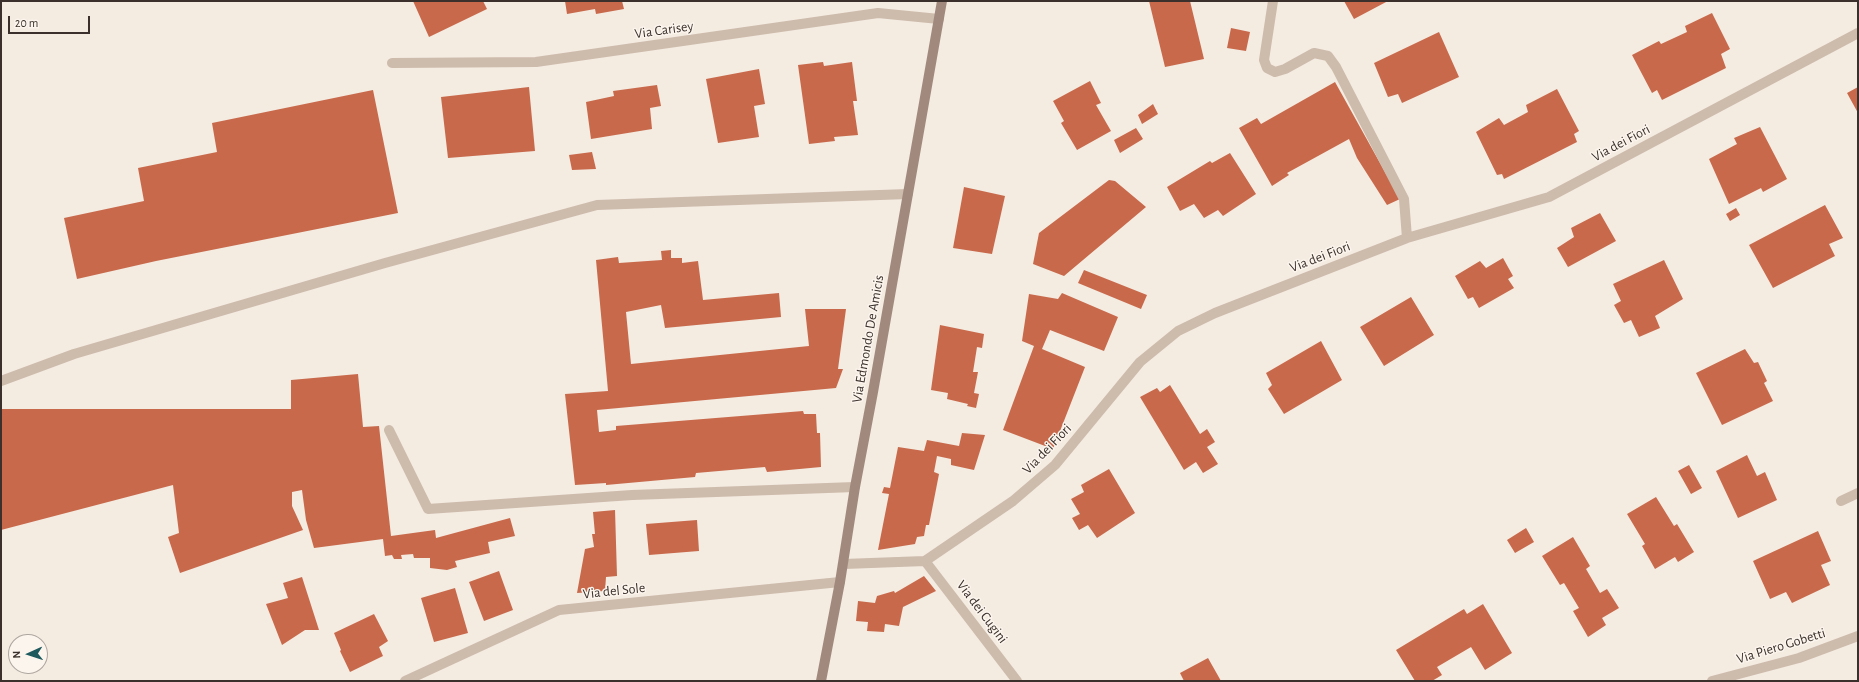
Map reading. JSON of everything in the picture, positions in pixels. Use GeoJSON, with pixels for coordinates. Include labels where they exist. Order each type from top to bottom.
{"type":"FeatureCollection","features":[{"type":"Feature","properties":{"kind":"street","name":"Via Edmondo De Amicis"},"geometry":{"type":"LineString","coordinates":[[821,681],[844,564],[855,487],[942,1]]}},
{"type":"Feature","properties":{"kind":"street"},"geometry":{"type":"LineString","coordinates":[[1273,1],[1264,60],[1267,68],[1275,72],[1285,69],[1314,53],[1328,56],[1336,67],[1404,199],[1407,238]]}},
{"type":"Feature","properties":{"kind":"street","name":"Via Carisey"},"geometry":{"type":"LineString","coordinates":[[392,63],[536,62],[878,13],[939,19]]}},
{"type":"Feature","properties":{"kind":"street","name":"Via dei Fiori"},"geometry":{"type":"LineString","coordinates":[[925,561],[1013,501],[1055,465],[1140,362],[1178,331],[1215,314],[1407,238],[1549,196],[1858,33]]}},
{"type":"Feature","properties":{"kind":"street"},"geometry":{"type":"LineString","coordinates":[[1,382],[82,352],[385,263],[597,205],[908,194]]}},
{"type":"Feature","properties":{"kind":"street"},"geometry":{"type":"LineString","coordinates":[[389,430],[428,509],[632,495],[855,487]]}},
{"type":"Feature","properties":{"kind":"street"},"geometry":{"type":"LineString","coordinates":[[1841,501],[1858,493]]}},
{"type":"Feature","properties":{"kind":"street"},"geometry":{"type":"LineString","coordinates":[[844,564],[925,561]]}},
{"type":"Feature","properties":{"kind":"street","name":"Via dei Cugini"},"geometry":{"type":"LineString","coordinates":[[925,561],[1017,681]]}},
{"type":"Feature","properties":{"kind":"street","name":"Via del Sole"},"geometry":{"type":"LineString","coordinates":[[405,681],[559,610],[840,582]]}},
{"type":"Feature","properties":{"kind":"street","name":"Via Piero Gobetti"},"geometry":{"type":"LineString","coordinates":[[1712,681],[1799,658],[1858,636]]}},
{"type":"Feature","properties":{"kind":"building"},"geometry":{"type":"Polygon","coordinates":[[[413,1],[483,1],[487,9],[429,37],[413,1]]]}},
{"type":"Feature","properties":{"kind":"building"},"geometry":{"type":"Polygon","coordinates":[[[565,1],[622,1],[624,9],[596,14],[595,9],[567,14],[565,1]]]}},
{"type":"Feature","properties":{"kind":"building"},"geometry":{"type":"Polygon","coordinates":[[[1149,1],[1190,1],[1204,59],[1165,67],[1149,1]]]}},
{"type":"Feature","properties":{"kind":"building"},"geometry":{"type":"Polygon","coordinates":[[[1344,1],[1388,1],[1354,19],[1344,1]]]}},
{"type":"Feature","properties":{"kind":"building"},"geometry":{"type":"Polygon","coordinates":[[[1712,13],[1730,49],[1721,54],[1726,68],[1662,100],[1657,90],[1652,93],[1632,55],[1659,41],[1661,44],[1687,32],[1685,26],[1712,13]]]}},
{"type":"Feature","properties":{"kind":"building"},"geometry":{"type":"Polygon","coordinates":[[[1231,28],[1250,32],[1246,51],[1227,48],[1231,28]]]}},
{"type":"Feature","properties":{"kind":"building"},"geometry":{"type":"Polygon","coordinates":[[[1439,32],[1459,77],[1402,103],[1398,94],[1388,97],[1374,63],[1439,32]]]}},
{"type":"Feature","properties":{"kind":"building"},"geometry":{"type":"Polygon","coordinates":[[[823,62],[824,66],[852,62],[857,101],[853,101],[858,135],[834,137],[835,141],[809,144],[798,65],[823,62]]]}},
{"type":"Feature","properties":{"kind":"building"},"geometry":{"type":"Polygon","coordinates":[[[759,69],[765,104],[754,106],[759,137],[718,143],[706,79],[759,69]]]}},
{"type":"Feature","properties":{"kind":"building"},"geometry":{"type":"Polygon","coordinates":[[[1090,81],[1101,103],[1096,105],[1111,131],[1077,150],[1061,123],[1064,121],[1053,101],[1090,81]]]}},
{"type":"Feature","properties":{"kind":"building"},"geometry":{"type":"Polygon","coordinates":[[[1335,82],[1400,199],[1387,205],[1357,158],[1349,139],[1287,173],[1289,175],[1272,186],[1239,128],[1257,118],[1261,124],[1335,82]]]}},
{"type":"Feature","properties":{"kind":"building"},"geometry":{"type":"Polygon","coordinates":[[[657,85],[661,106],[650,108],[652,129],[591,139],[586,102],[614,96],[613,91],[657,85]]]}},
{"type":"Feature","properties":{"kind":"building"},"geometry":{"type":"Polygon","coordinates":[[[529,87],[535,151],[448,158],[441,97],[529,87]]]}},
{"type":"Feature","properties":{"kind":"building"},"geometry":{"type":"Polygon","coordinates":[[[1858,87],[1858,113],[1847,93],[1858,87]]]}},
{"type":"Feature","properties":{"kind":"building"},"geometry":{"type":"Polygon","coordinates":[[[1557,89],[1579,131],[1574,134],[1577,142],[1504,179],[1502,174],[1497,175],[1476,132],[1499,118],[1504,125],[1528,112],[1526,105],[1557,89]]]}},
{"type":"Feature","properties":{"kind":"building"},"geometry":{"type":"Polygon","coordinates":[[[373,90],[398,213],[156,261],[77,279],[64,218],[144,201],[138,168],[217,152],[212,123],[373,90]]]}},
{"type":"Feature","properties":{"kind":"building"},"geometry":{"type":"Polygon","coordinates":[[[1153,104],[1158,114],[1142,124],[1138,115],[1153,104]]]}},
{"type":"Feature","properties":{"kind":"building"},"geometry":{"type":"Polygon","coordinates":[[[1760,127],[1787,179],[1763,192],[1761,188],[1729,204],[1709,159],[1737,144],[1734,138],[1760,127]]]}},
{"type":"Feature","properties":{"kind":"building"},"geometry":{"type":"Polygon","coordinates":[[[1136,128],[1143,139],[1120,153],[1114,140],[1136,128]]]}},
{"type":"Feature","properties":{"kind":"building"},"geometry":{"type":"Polygon","coordinates":[[[592,152],[596,169],[572,170],[569,155],[592,152]]]}},
{"type":"Feature","properties":{"kind":"building"},"geometry":{"type":"Polygon","coordinates":[[[1230,153],[1256,194],[1223,216],[1218,210],[1204,218],[1194,204],[1180,211],[1167,187],[1210,161],[1212,163],[1230,153]]]}},
{"type":"Feature","properties":{"kind":"building"},"geometry":{"type":"Polygon","coordinates":[[[1109,180],[1115,181],[1146,207],[1064,276],[1033,264],[1039,233],[1109,180]]]}},
{"type":"Feature","properties":{"kind":"building"},"geometry":{"type":"Polygon","coordinates":[[[964,187],[1005,196],[992,254],[953,248],[964,187]]]}},
{"type":"Feature","properties":{"kind":"building"},"geometry":{"type":"Polygon","coordinates":[[[1825,205],[1843,238],[1829,244],[1835,256],[1773,288],[1749,245],[1825,205]]]}},
{"type":"Feature","properties":{"kind":"building"},"geometry":{"type":"Polygon","coordinates":[[[1736,208],[1740,215],[1730,221],[1726,214],[1736,208]]]}},
{"type":"Feature","properties":{"kind":"building"},"geometry":{"type":"Polygon","coordinates":[[[1600,213],[1616,241],[1568,267],[1557,248],[1574,237],[1571,228],[1600,213]]]}},
{"type":"Feature","properties":{"kind":"building"},"geometry":{"type":"Polygon","coordinates":[[[671,250],[671,258],[682,258],[682,263],[698,261],[703,300],[779,293],[781,317],[665,328],[661,305],[626,312],[631,364],[809,346],[805,309],[846,309],[838,369],[843,369],[836,388],[597,410],[599,432],[616,430],[616,426],[803,411],[804,414],[816,414],[817,433],[820,433],[821,467],[767,472],[765,467],[696,473],[695,477],[606,485],[606,483],[575,485],[565,394],[608,391],[596,260],[618,257],[619,263],[662,260],[661,251],[671,250]]]}},
{"type":"Feature","properties":{"kind":"building"},"geometry":{"type":"Polygon","coordinates":[[[1503,258],[1513,276],[1508,279],[1514,288],[1479,308],[1473,297],[1468,299],[1455,276],[1480,261],[1486,268],[1503,258]]]}},
{"type":"Feature","properties":{"kind":"building"},"geometry":{"type":"Polygon","coordinates":[[[1664,260],[1683,299],[1655,316],[1660,328],[1639,337],[1631,320],[1624,323],[1614,305],[1621,301],[1613,284],[1664,260]]]}},
{"type":"Feature","properties":{"kind":"building"},"geometry":{"type":"Polygon","coordinates":[[[1084,270],[1147,295],[1141,309],[1078,283],[1084,270]]]}},
{"type":"Feature","properties":{"kind":"building"},"geometry":{"type":"Polygon","coordinates":[[[1062,293],[1118,317],[1104,351],[1050,330],[1042,349],[1085,367],[1053,449],[1003,430],[1034,346],[1022,341],[1029,294],[1058,299],[1062,293]]]}},
{"type":"Feature","properties":{"kind":"building"},"geometry":{"type":"Polygon","coordinates":[[[1411,297],[1434,335],[1384,366],[1360,327],[1411,297]]]}},
{"type":"Feature","properties":{"kind":"building"},"geometry":{"type":"Polygon","coordinates":[[[940,325],[984,334],[982,348],[977,347],[973,372],[978,372],[974,393],[979,394],[976,408],[967,406],[968,404],[947,399],[948,393],[931,390],[940,325]]]}},
{"type":"Feature","properties":{"kind":"building"},"geometry":{"type":"Polygon","coordinates":[[[1321,341],[1342,380],[1284,414],[1268,389],[1272,385],[1266,373],[1321,341]]]}},
{"type":"Feature","properties":{"kind":"building"},"geometry":{"type":"Polygon","coordinates":[[[1745,349],[1754,363],[1758,362],[1767,381],[1764,383],[1773,401],[1722,425],[1696,373],[1745,349]]]}},
{"type":"Feature","properties":{"kind":"building"},"geometry":{"type":"Polygon","coordinates":[[[358,374],[363,427],[379,426],[391,536],[435,530],[436,538],[510,518],[515,536],[488,542],[490,553],[455,561],[457,567],[447,570],[430,568],[430,558],[414,558],[413,554],[401,555],[402,559],[394,559],[392,555],[385,556],[383,539],[314,548],[306,520],[302,490],[292,492],[292,506],[303,530],[180,573],[168,537],[179,533],[173,485],[1,530],[1,409],[291,409],[291,380],[358,374]]]}},
{"type":"Feature","properties":{"kind":"building"},"geometry":{"type":"Polygon","coordinates":[[[1170,385],[1200,434],[1207,429],[1215,442],[1207,447],[1218,464],[1203,473],[1196,462],[1184,470],[1140,397],[1157,388],[1160,392],[1170,385]]]}},
{"type":"Feature","properties":{"kind":"building"},"geometry":{"type":"Polygon","coordinates":[[[962,433],[985,435],[974,470],[951,465],[951,459],[937,456],[934,472],[939,474],[929,525],[926,525],[924,536],[917,537],[915,544],[878,550],[889,494],[882,493],[884,487],[890,488],[898,447],[924,451],[927,440],[959,446],[962,433]]]}},
{"type":"Feature","properties":{"kind":"building"},"geometry":{"type":"Polygon","coordinates":[[[1747,455],[1757,476],[1765,472],[1777,500],[1738,518],[1716,471],[1747,455]]]}},
{"type":"Feature","properties":{"kind":"building"},"geometry":{"type":"Polygon","coordinates":[[[1689,465],[1702,488],[1691,494],[1678,471],[1689,465]]]}},
{"type":"Feature","properties":{"kind":"building"},"geometry":{"type":"Polygon","coordinates":[[[1109,469],[1135,513],[1097,538],[1088,525],[1079,530],[1072,518],[1080,514],[1071,499],[1084,492],[1081,485],[1109,469]]]}},
{"type":"Feature","properties":{"kind":"building"},"geometry":{"type":"Polygon","coordinates":[[[1656,497],[1674,526],[1677,524],[1694,552],[1678,562],[1675,557],[1655,569],[1642,546],[1645,544],[1627,514],[1656,497]]]}},
{"type":"Feature","properties":{"kind":"building"},"geometry":{"type":"Polygon","coordinates":[[[615,510],[617,576],[606,577],[605,591],[577,593],[585,549],[594,547],[592,534],[595,534],[593,512],[615,510]]]}},
{"type":"Feature","properties":{"kind":"building"},"geometry":{"type":"Polygon","coordinates":[[[697,520],[699,551],[649,555],[646,524],[697,520]]]}},
{"type":"Feature","properties":{"kind":"building"},"geometry":{"type":"Polygon","coordinates":[[[1526,528],[1534,542],[1515,553],[1507,540],[1526,528]]]}},
{"type":"Feature","properties":{"kind":"building"},"geometry":{"type":"Polygon","coordinates":[[[1818,531],[1831,561],[1821,565],[1830,585],[1792,603],[1786,592],[1770,599],[1753,561],[1818,531]]]}},
{"type":"Feature","properties":{"kind":"building"},"geometry":{"type":"Polygon","coordinates":[[[1573,537],[1590,566],[1586,569],[1600,593],[1607,589],[1619,608],[1602,618],[1606,625],[1588,637],[1573,611],[1579,608],[1564,583],[1560,585],[1542,556],[1573,537]]]}},
{"type":"Feature","properties":{"kind":"building"},"geometry":{"type":"Polygon","coordinates":[[[499,571],[513,610],[484,621],[469,582],[499,571]]]}},
{"type":"Feature","properties":{"kind":"building"},"geometry":{"type":"Polygon","coordinates":[[[924,576],[936,591],[903,607],[899,626],[885,624],[884,632],[867,631],[868,622],[856,621],[858,601],[875,603],[877,596],[894,591],[895,593],[924,576]]]}},
{"type":"Feature","properties":{"kind":"building"},"geometry":{"type":"Polygon","coordinates":[[[302,577],[319,630],[305,630],[282,645],[266,604],[288,598],[283,583],[302,577]]]}},
{"type":"Feature","properties":{"kind":"building"},"geometry":{"type":"Polygon","coordinates":[[[455,588],[468,633],[434,642],[421,598],[455,588]]]}},
{"type":"Feature","properties":{"kind":"building"},"geometry":{"type":"Polygon","coordinates":[[[1483,604],[1512,653],[1485,670],[1471,647],[1437,667],[1442,675],[1432,681],[1415,681],[1396,650],[1464,609],[1467,614],[1483,604]]]}},
{"type":"Feature","properties":{"kind":"building"},"geometry":{"type":"Polygon","coordinates":[[[374,614],[388,641],[379,647],[383,656],[350,672],[340,651],[341,650],[334,633],[374,614]]]}},
{"type":"Feature","properties":{"kind":"building"},"geometry":{"type":"Polygon","coordinates":[[[1208,658],[1221,681],[1184,681],[1180,673],[1208,658]]]}}]}
